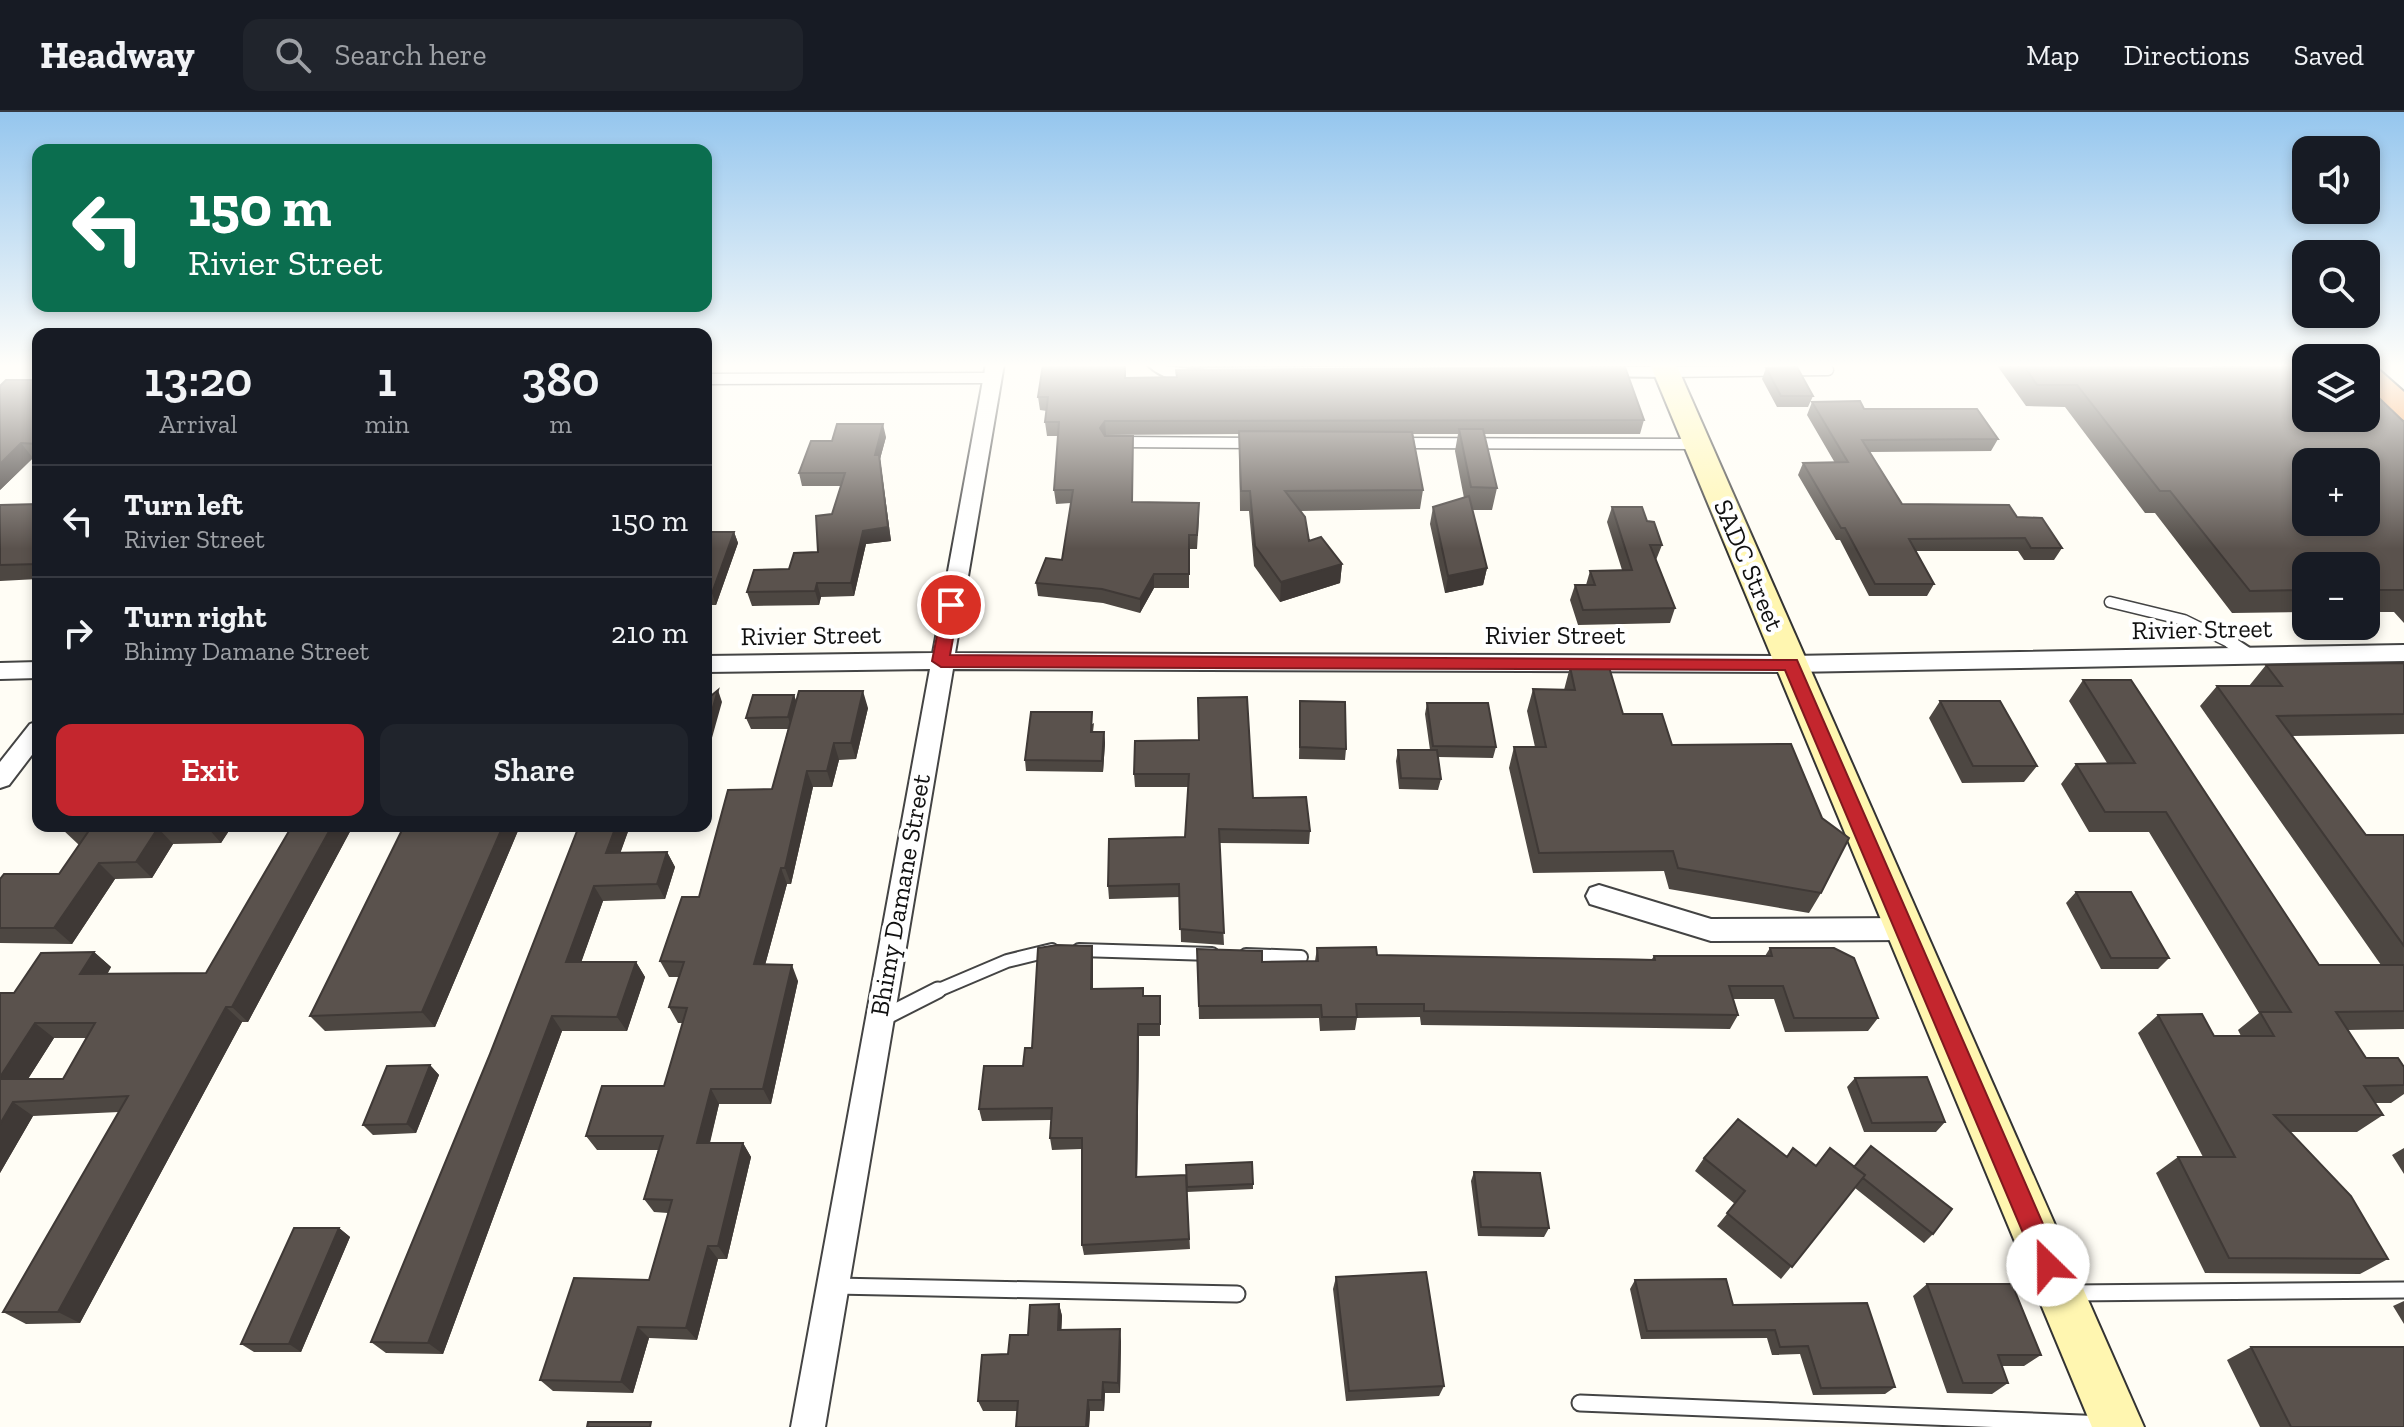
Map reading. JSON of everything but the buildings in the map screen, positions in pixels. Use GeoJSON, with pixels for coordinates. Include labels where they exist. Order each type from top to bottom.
{"type":"FeatureCollection","features":[{"type":"Feature","properties":{"kind":"street","name":"Bhimy Damane Street"},"geometry":{"type":"LineString","coordinates":[[808,1427],[984,425]]}},
{"type":"Feature","properties":{"kind":"street","name":"SADC Street"},"geometry":{"type":"LineString","coordinates":[[1689,425],[2117,1426]]}},
{"type":"Feature","properties":{"kind":"street","name":"Rivier Street"},"geometry":{"type":"LineString","coordinates":[[712,664],[941,661],[1791,664],[2404,653]]}},
{"type":"Feature","properties":{"kind":"street"},"geometry":{"type":"LineString","coordinates":[[0,671],[32,670]]}},
{"type":"Feature","properties":{"kind":"street"},"geometry":{"type":"LineString","coordinates":[[0,779],[32,738]]}},
{"type":"Feature","properties":{"kind":"street"},"geometry":{"type":"LineString","coordinates":[[1599,896],[1711,930],[1905,929]]}},
{"type":"Feature","properties":{"kind":"lane"},"geometry":{"type":"LineString","coordinates":[[1109,442],[1268,443]]}},
{"type":"Feature","properties":{"kind":"lane"},"geometry":{"type":"LineString","coordinates":[[1395,443],[1697,444]]}},
{"type":"Feature","properties":{"kind":"lane"},"geometry":{"type":"LineString","coordinates":[[2110,602],[2145,607],[2192,621],[2231,640],[2251,656]]}},
{"type":"Feature","properties":{"kind":"lane"},"geometry":{"type":"LineString","coordinates":[[878,1021],[949,983],[989,966],[1018,956],[1058,949],[1301,957]]}},
{"type":"Feature","properties":{"kind":"lane"},"geometry":{"type":"LineString","coordinates":[[832,1286],[1237,1294]]}},
{"type":"Feature","properties":{"kind":"lane"},"geometry":{"type":"LineString","coordinates":[[2060,1293],[2404,1290]]}},
{"type":"Feature","properties":{"kind":"lane"},"geometry":{"type":"LineString","coordinates":[[1580,1403],[2117,1426]]}},
{"type":"Feature","properties":{"kind":"route"},"geometry":{"type":"LineString","coordinates":[[951,605],[941,661],[1791,664],[2048,1265]]}}]}
